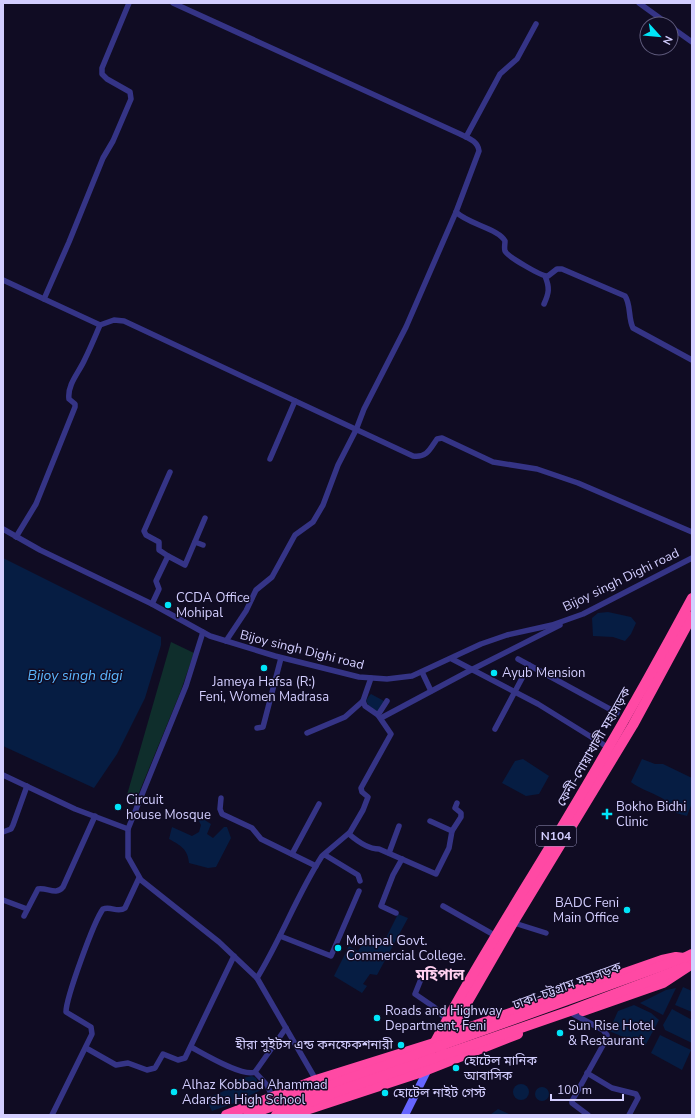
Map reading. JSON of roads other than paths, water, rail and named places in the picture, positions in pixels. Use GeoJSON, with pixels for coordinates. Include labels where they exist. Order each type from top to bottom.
{"type":"FeatureCollection","features":[{"type":"Feature","properties":{"kind":"highway","name":"ফেনী-নোয়াখালী মহাসড়ক"},"geometry":{"type":"LineString","coordinates":[[424,1071],[448,1037],[509,922],[609,748],[692,598]]}},
{"type":"Feature","properties":{"kind":"highway","name":"ফেনী-নোয়াখালী মহাসড়ক"},"geometry":{"type":"LineString","coordinates":[[424,1071],[434,1043],[496,936],[509,922],[633,725],[692,616]]}},
{"type":"Feature","properties":{"kind":"highway"},"geometry":{"type":"LineString","coordinates":[[226,1115],[316,1080],[434,1043],[464,1030],[662,960],[676,957],[688,961],[678,974],[663,983],[574,1014],[424,1071],[291,1115]]}},
{"type":"Feature","properties":{"kind":"highway","name":"ঢাকা-চট্টগ্রাম মহাসড়ক"},"geometry":{"type":"LineString","coordinates":[[248,1115],[688,961]]}},
{"type":"Feature","properties":{"kind":"highway","name":"ঢাকা-চট্টগ্রাম মহাসড়ক"},"geometry":{"type":"LineString","coordinates":[[276,1115],[336,1092],[570,1011],[688,961]]}},
{"type":"Feature","properties":{"kind":"main road","name":"N104"},"geometry":{"type":"LineString","coordinates":[[399,1115],[424,1071]]}},
{"type":"Feature","properties":{"kind":"main road","name":"N104"},"geometry":{"type":"LineString","coordinates":[[405,1115],[424,1071]]}},
{"type":"Feature","properties":{"kind":"street"},"geometry":{"type":"LineString","coordinates":[[44,299],[70,242],[103,158],[114,141],[131,99],[130,92],[107,79],[102,74],[102,68],[129,3]]}},
{"type":"Feature","properties":{"kind":"street"},"geometry":{"type":"LineString","coordinates":[[173,3],[466,137],[478,145],[479,151],[456,212],[406,327],[364,409],[356,430],[338,465],[323,505],[313,522],[295,535],[272,577],[256,590],[246,611],[226,641]]}},
{"type":"Feature","properties":{"kind":"street"},"geometry":{"type":"LineString","coordinates":[[639,3],[657,16]]}},
{"type":"Feature","properties":{"kind":"street"},"geometry":{"type":"LineString","coordinates":[[466,137],[500,74],[518,59],[536,24]]}},
{"type":"Feature","properties":{"kind":"street"},"geometry":{"type":"LineString","coordinates":[[679,32],[692,42]]}},
{"type":"Feature","properties":{"kind":"street"},"geometry":{"type":"LineString","coordinates":[[456,212],[480,226],[500,234],[505,241],[505,251],[507,254],[545,276],[549,288],[549,294],[544,304]]}},
{"type":"Feature","properties":{"kind":"street"},"geometry":{"type":"LineString","coordinates":[[545,276],[562,269],[625,296],[627,298],[629,317],[633,328],[692,360]]}},
{"type":"Feature","properties":{"kind":"street"},"geometry":{"type":"LineString","coordinates":[[3,280],[100,325],[114,320],[124,321],[413,456],[420,457],[427,454],[437,439],[446,439],[493,462],[537,469],[578,483],[692,532]]}},
{"type":"Feature","properties":{"kind":"street"},"geometry":{"type":"LineString","coordinates":[[16,537],[36,504],[75,407],[76,404],[69,399],[68,395],[74,378],[84,363],[100,325]]}},
{"type":"Feature","properties":{"kind":"street"},"geometry":{"type":"LineString","coordinates":[[270,459],[295,401]]}},
{"type":"Feature","properties":{"kind":"street"},"geometry":{"type":"LineString","coordinates":[[170,472],[144,531],[146,535],[159,542],[159,550],[185,565],[205,518]]}},
{"type":"Feature","properties":{"kind":"street","name":"Bijoy singh Dighi road"},"geometry":{"type":"LineString","coordinates":[[3,529],[16,537],[152,604],[203,632],[226,641],[281,658],[359,677],[371,678],[402,679],[452,659],[481,644],[507,635],[552,625],[582,614],[692,558]]}},
{"type":"Feature","properties":{"kind":"street"},"geometry":{"type":"LineString","coordinates":[[195,542],[203,545]]}},
{"type":"Feature","properties":{"kind":"street"},"geometry":{"type":"LineString","coordinates":[[152,604],[159,589],[156,581],[168,556]]}},
{"type":"Feature","properties":{"kind":"street"},"geometry":{"type":"LineString","coordinates":[[380,716],[568,622]]}},
{"type":"Feature","properties":{"kind":"street"},"geometry":{"type":"LineString","coordinates":[[203,632],[186,686],[128,829],[128,857],[139,878],[234,956],[257,978],[316,1080]]}},
{"type":"Feature","properties":{"kind":"street"},"geometry":{"type":"LineString","coordinates":[[257,728],[263,727],[281,658]]}},
{"type":"Feature","properties":{"kind":"street"},"geometry":{"type":"LineString","coordinates":[[452,659],[538,704],[609,748]]}},
{"type":"Feature","properties":{"kind":"street"},"geometry":{"type":"LineString","coordinates":[[518,659],[617,713]]}},
{"type":"Feature","properties":{"kind":"street"},"geometry":{"type":"LineString","coordinates":[[496,729],[529,665]]}},
{"type":"Feature","properties":{"kind":"street"},"geometry":{"type":"LineString","coordinates":[[422,672],[431,691]]}},
{"type":"Feature","properties":{"kind":"street"},"geometry":{"type":"LineString","coordinates":[[308,733],[345,717],[363,701],[371,678]]}},
{"type":"Feature","properties":{"kind":"street"},"geometry":{"type":"LineString","coordinates":[[257,978],[273,952],[290,912],[316,866],[323,855],[349,833],[363,810],[368,797],[362,792],[361,788],[390,734],[380,716],[365,706],[363,701]]}},
{"type":"Feature","properties":{"kind":"street"},"geometry":{"type":"LineString","coordinates":[[380,716],[386,701]]}},
{"type":"Feature","properties":{"kind":"street"},"geometry":{"type":"LineString","coordinates":[[3,775],[128,829]]}},
{"type":"Feature","properties":{"kind":"street"},"geometry":{"type":"LineString","coordinates":[[3,832],[11,829],[27,786]]}},
{"type":"Feature","properties":{"kind":"street"},"geometry":{"type":"LineString","coordinates":[[222,798],[220,809],[222,814],[252,828],[261,839],[316,866]]}},
{"type":"Feature","properties":{"kind":"street"},"geometry":{"type":"LineString","coordinates":[[349,833],[354,839],[372,849],[379,849],[436,874],[449,848],[452,831],[461,817],[461,813],[455,808],[457,803]]}},
{"type":"Feature","properties":{"kind":"street"},"geometry":{"type":"LineString","coordinates":[[292,854],[319,804]]}},
{"type":"Feature","properties":{"kind":"street"},"geometry":{"type":"LineString","coordinates":[[24,916],[38,889],[54,892],[63,888],[95,816]]}},
{"type":"Feature","properties":{"kind":"street"},"geometry":{"type":"LineString","coordinates":[[430,822],[452,831]]}},
{"type":"Feature","properties":{"kind":"street"},"geometry":{"type":"LineString","coordinates":[[389,853],[399,826]]}},
{"type":"Feature","properties":{"kind":"street"},"geometry":{"type":"LineString","coordinates":[[323,855],[358,875],[360,881]]}},
{"type":"Feature","properties":{"kind":"street"},"geometry":{"type":"LineString","coordinates":[[396,913],[381,906],[393,875],[402,859]]}},
{"type":"Feature","properties":{"kind":"street"},"geometry":{"type":"LineString","coordinates":[[52,1115],[86,1048],[93,1030],[66,1012],[71,991],[101,912],[107,908],[120,910],[125,908],[139,878]]}},
{"type":"Feature","properties":{"kind":"street"},"geometry":{"type":"LineString","coordinates":[[280,936],[331,956],[360,891]]}},
{"type":"Feature","properties":{"kind":"street"},"geometry":{"type":"LineString","coordinates":[[3,900],[27,908]]}},
{"type":"Feature","properties":{"kind":"street"},"geometry":{"type":"LineString","coordinates":[[443,906],[496,936]]}},
{"type":"Feature","properties":{"kind":"street"},"geometry":{"type":"LineString","coordinates":[[509,922],[546,933]]}},
{"type":"Feature","properties":{"kind":"street"},"geometry":{"type":"LineString","coordinates":[[86,1048],[115,1064],[128,1063],[147,1070],[155,1068],[163,1054],[178,1060],[187,1056],[234,956]]}},
{"type":"Feature","properties":{"kind":"street"},"geometry":{"type":"LineString","coordinates":[[423,974],[415,994],[434,1007],[447,1020]]}},
{"type":"Feature","properties":{"kind":"street"},"geometry":{"type":"LineString","coordinates":[[574,1014],[603,1030],[607,1034],[607,1038],[572,1101],[572,1103],[588,1115]]}},
{"type":"Feature","properties":{"kind":"street"},"geometry":{"type":"LineString","coordinates":[[191,1047],[249,1074],[255,1072],[286,1028]]}},
{"type":"Feature","properties":{"kind":"street"},"geometry":{"type":"LineString","coordinates":[[255,1072],[267,1085],[272,1096]]}},
{"type":"Feature","properties":{"kind":"street"},"geometry":{"type":"LineString","coordinates":[[587,1073],[612,1088],[636,1094],[638,1098],[629,1115]]}},
{"type":"Feature","properties":{"kind":"water","name":"Bijoy singh digi"},"geometry":{"type":"Polygon","coordinates":[[[3,558],[161,637],[161,645],[145,698],[117,754],[94,788],[3,746],[3,558]]]}},
{"type":"Feature","properties":{"kind":"water"},"geometry":{"type":"Polygon","coordinates":[[[608,612],[631,617],[636,623],[631,634],[625,641],[613,637],[593,636],[592,618],[598,613],[608,612]]]}},
{"type":"Feature","properties":{"kind":"water"},"geometry":{"type":"Polygon","coordinates":[[[371,694],[384,701],[378,712],[369,706],[366,701],[371,694]]]}},
{"type":"Feature","properties":{"kind":"water"},"geometry":{"type":"Polygon","coordinates":[[[523,759],[549,776],[539,794],[526,796],[502,783],[515,761],[523,759]]]}},
{"type":"Feature","properties":{"kind":"water"},"geometry":{"type":"Polygon","coordinates":[[[642,759],[655,764],[663,764],[692,778],[692,803],[687,816],[676,813],[673,807],[664,799],[631,782],[642,759]]]}},
{"type":"Feature","properties":{"kind":"water"},"geometry":{"type":"Polygon","coordinates":[[[198,819],[203,819],[211,824],[207,834],[213,838],[224,827],[227,827],[231,838],[216,867],[208,868],[189,863],[185,851],[169,839],[172,827],[192,836],[199,832],[201,825],[198,819]]]}},
{"type":"Feature","properties":{"kind":"water"},"geometry":{"type":"Polygon","coordinates":[[[398,914],[408,918],[377,975],[370,974],[363,984],[367,986],[362,993],[334,976],[349,946],[358,951],[368,936],[384,942],[398,914]]]}},
{"type":"Feature","properties":{"kind":"water"},"geometry":{"type":"Polygon","coordinates":[[[683,987],[692,991],[692,1012],[675,1005],[683,987]]]}},
{"type":"Feature","properties":{"kind":"water"},"geometry":{"type":"Polygon","coordinates":[[[676,988],[663,1015],[640,1003],[666,990],[676,988]]]}},
{"type":"Feature","properties":{"kind":"water"},"geometry":{"type":"Polygon","coordinates":[[[634,1005],[651,1013],[659,1020],[645,1046],[609,1031],[618,1011],[634,1005]]]}},
{"type":"Feature","properties":{"kind":"water"},"geometry":{"type":"Polygon","coordinates":[[[672,1009],[692,1020],[692,1043],[665,1030],[663,1025],[672,1009]]]}},
{"type":"Feature","properties":{"kind":"water"},"geometry":{"type":"Polygon","coordinates":[[[660,1035],[691,1050],[682,1070],[651,1053],[660,1035]]]}},
{"type":"Feature","properties":{"kind":"water"},"geometry":{"type":"Polygon","coordinates":[[[252,1076],[256,1078],[261,1090],[232,1104],[212,1111],[206,1099],[235,1086],[239,1079],[252,1076]]]}},
{"type":"Feature","properties":{"kind":"water"},"geometry":{"type":"Polygon","coordinates":[[[521,1084],[528,1089],[529,1092],[524,1099],[521,1100],[514,1095],[513,1092],[518,1085],[521,1084]]]}},
{"type":"Feature","properties":{"kind":"water"},"geometry":{"type":"Polygon","coordinates":[[[539,1087],[545,1087],[549,1091],[549,1097],[545,1101],[539,1101],[535,1097],[535,1091],[539,1087]]]}},
{"type":"Feature","properties":{"kind":"water"},"geometry":{"type":"Polygon","coordinates":[[[498,1109],[511,1115],[490,1115],[498,1109]]]}},
{"type":"Feature","properties":{"kind":"place","name":"CCDA Office Mohipal"},"geometry":{"type":"Point","coordinates":[168,605]}},
{"type":"Feature","properties":{"kind":"place","name":"Jameya Hafsa (R:) Feni, Women Madrasa"},"geometry":{"type":"Point","coordinates":[264,668]}},
{"type":"Feature","properties":{"kind":"place","name":"Ayub Mension"},"geometry":{"type":"Point","coordinates":[494,673]}},
{"type":"Feature","properties":{"kind":"place","name":"Circuit house Mosque"},"geometry":{"type":"Point","coordinates":[118,807]}},
{"type":"Feature","properties":{"kind":"place","name":"Bokho Bidhi Clinic"},"geometry":{"type":"Point","coordinates":[607,814]}},
{"type":"Feature","properties":{"kind":"place","name":"BADC Feni Main Office"},"geometry":{"type":"Point","coordinates":[627,910]}},
{"type":"Feature","properties":{"kind":"place","name":"Mohipal Govt. Commercial College."},"geometry":{"type":"Point","coordinates":[338,948]}},
{"type":"Feature","properties":{"kind":"place","name":"Roads and Highway Department, Feni"},"geometry":{"type":"Point","coordinates":[377,1018]}},
{"type":"Feature","properties":{"kind":"place","name":"Sun Rise Hotel & Restaurant"},"geometry":{"type":"Point","coordinates":[560,1033]}},
{"type":"Feature","properties":{"kind":"place","name":"হীরা সুইটস এন্ড কনফেকশনারী"},"geometry":{"type":"Point","coordinates":[401,1045]}},
{"type":"Feature","properties":{"kind":"place","name":"হোটেল মানিক আবাসিক"},"geometry":{"type":"Point","coordinates":[456,1068]}},
{"type":"Feature","properties":{"kind":"place","name":"Alhaz Kobbad Ahammad Adarsha High School"},"geometry":{"type":"Point","coordinates":[174,1092]}},
{"type":"Feature","properties":{"kind":"place","name":"হোটেল নাইট গেস্ট"},"geometry":{"type":"Point","coordinates":[385,1093]}},
{"type":"Feature","properties":{"kind":"district","name":"মহিপাল"},"geometry":{"type":"Point","coordinates":[440,975]}}]}
